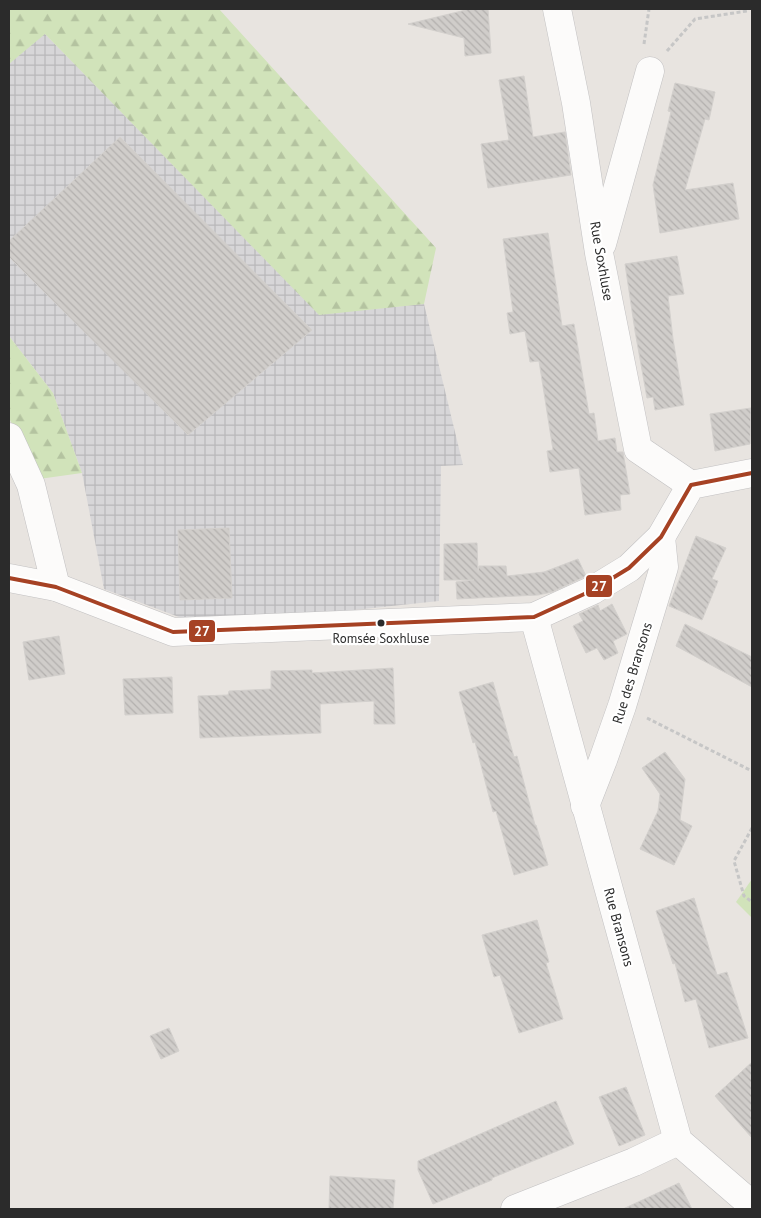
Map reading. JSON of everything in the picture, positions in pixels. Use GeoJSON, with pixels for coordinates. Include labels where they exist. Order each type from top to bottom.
{"type":"FeatureCollection","features":[{"type":"Feature","properties":{"kind":"street","name":"Rue Soxhluse"},"geometry":{"type":"LineString","coordinates":[[557,9],[576,103],[599,253],[638,449],[691,485]]}},
{"type":"Feature","properties":{"kind":"street"},"geometry":{"type":"LineString","coordinates":[[599,253],[650,71]]}},
{"type":"Feature","properties":{"kind":"street"},"geometry":{"type":"LineString","coordinates":[[9,437],[30,485],[56,587]]}},
{"type":"Feature","properties":{"kind":"street"},"geometry":{"type":"LineString","coordinates":[[9,578],[56,587],[173,632],[534,617],[593,590],[629,568],[661,537],[691,485],[752,473]]}},
{"type":"Feature","properties":{"kind":"street","name":"Rue des Bransons"},"geometry":{"type":"LineString","coordinates":[[585,806],[622,706],[664,567],[661,537]]}},
{"type":"Feature","properties":{"kind":"street","name":"Rue Bransons"},"geometry":{"type":"LineString","coordinates":[[534,617],[678,1141]]}},
{"type":"Feature","properties":{"kind":"street"},"geometry":{"type":"LineString","coordinates":[[514,1209],[634,1162],[678,1141],[752,1205]]}},
{"type":"Feature","properties":{"kind":"path"},"geometry":{"type":"LineString","coordinates":[[649,9],[644,45],[650,71]]}},
{"type":"Feature","properties":{"kind":"path"},"geometry":{"type":"LineString","coordinates":[[650,71],[696,19],[747,11]]}},
{"type":"Feature","properties":{"kind":"path"},"geometry":{"type":"LineString","coordinates":[[622,706],[752,771]]}},
{"type":"Feature","properties":{"kind":"path"},"geometry":{"type":"LineString","coordinates":[[752,828],[734,862],[744,896],[752,902]]}},
{"type":"Feature","properties":{"kind":"shaded area"},"geometry":{"type":"Polygon","coordinates":[[[44,33],[319,314],[424,304],[463,465],[441,466],[439,601],[203,626],[104,589],[82,473],[53,393],[9,336],[9,64],[44,33]]]}},
{"type":"Feature","properties":{"kind":"green space"},"geometry":{"type":"Polygon","coordinates":[[[9,9],[219,9],[436,248],[424,304],[319,315],[45,34],[9,64],[9,9]]]}},
{"type":"Feature","properties":{"kind":"green space"},"geometry":{"type":"Polygon","coordinates":[[[9,336],[53,393],[82,473],[39,479],[9,418],[9,336]]]}},
{"type":"Feature","properties":{"kind":"green space"},"geometry":{"type":"Polygon","coordinates":[[[752,879],[752,918],[736,902],[752,879]]]}},
{"type":"Feature","properties":{"kind":"building"},"geometry":{"type":"Polygon","coordinates":[[[470,9],[488,9],[491,53],[465,56],[464,38],[408,24],[470,9]]]}},
{"type":"Feature","properties":{"kind":"building"},"geometry":{"type":"Polygon","coordinates":[[[524,76],[533,137],[565,132],[571,175],[488,188],[481,144],[509,140],[499,80],[524,76]]]}},
{"type":"Feature","properties":{"kind":"building"},"geometry":{"type":"Polygon","coordinates":[[[675,83],[715,92],[709,120],[705,119],[685,190],[733,183],[739,219],[660,233],[653,185],[671,112],[668,111],[675,83]]]}},
{"type":"Feature","properties":{"kind":"building"},"geometry":{"type":"Polygon","coordinates":[[[120,137],[312,330],[188,435],[9,257],[9,241],[120,137]]]}},
{"type":"Feature","properties":{"kind":"building"},"geometry":{"type":"Polygon","coordinates":[[[548,233],[562,326],[574,324],[589,414],[594,413],[598,441],[615,438],[617,452],[623,452],[630,494],[620,495],[621,510],[585,515],[579,468],[550,472],[547,451],[553,450],[539,361],[530,362],[525,331],[510,334],[507,313],[513,312],[503,239],[548,233]]]}},
{"type":"Feature","properties":{"kind":"building"},"geometry":{"type":"Polygon","coordinates":[[[677,256],[684,294],[668,296],[684,405],[655,410],[653,397],[647,398],[625,264],[677,256]]]}},
{"type":"Feature","properties":{"kind":"building"},"geometry":{"type":"Polygon","coordinates":[[[751,408],[750,444],[715,451],[710,414],[751,408]]]}},
{"type":"Feature","properties":{"kind":"building"},"geometry":{"type":"Polygon","coordinates":[[[229,528],[232,598],[180,600],[178,530],[229,528]]]}},
{"type":"Feature","properties":{"kind":"building"},"geometry":{"type":"Polygon","coordinates":[[[696,536],[726,548],[712,579],[718,581],[702,620],[669,606],[696,536]]]}},
{"type":"Feature","properties":{"kind":"building"},"geometry":{"type":"Polygon","coordinates":[[[477,543],[478,572],[479,566],[506,566],[507,576],[544,572],[578,559],[586,576],[552,592],[538,595],[457,599],[456,582],[474,580],[444,580],[444,544],[477,543]]]}},
{"type":"Feature","properties":{"kind":"building"},"geometry":{"type":"Polygon","coordinates":[[[612,604],[627,634],[613,641],[618,653],[604,660],[597,648],[586,653],[573,626],[583,621],[579,614],[598,605],[600,611],[612,604]]]}},
{"type":"Feature","properties":{"kind":"building"},"geometry":{"type":"Polygon","coordinates":[[[685,624],[752,657],[752,687],[676,646],[685,624]]]}},
{"type":"Feature","properties":{"kind":"building"},"geometry":{"type":"Polygon","coordinates":[[[59,636],[65,674],[29,680],[23,642],[59,636]]]}},
{"type":"Feature","properties":{"kind":"building"},"geometry":{"type":"Polygon","coordinates":[[[393,668],[395,724],[374,724],[374,701],[320,704],[321,733],[200,738],[198,696],[228,695],[229,691],[271,689],[271,671],[312,670],[312,673],[393,668]]]}},
{"type":"Feature","properties":{"kind":"building"},"geometry":{"type":"Polygon","coordinates":[[[172,677],[173,713],[125,715],[123,679],[172,677]]]}},
{"type":"Feature","properties":{"kind":"building"},"geometry":{"type":"Polygon","coordinates":[[[493,682],[514,757],[517,756],[535,825],[548,865],[514,875],[496,811],[493,812],[475,742],[473,743],[459,692],[493,682]]]}},
{"type":"Feature","properties":{"kind":"building"},"geometry":{"type":"Polygon","coordinates":[[[665,752],[685,779],[680,820],[692,826],[674,865],[640,849],[658,811],[660,794],[642,768],[665,752]]]}},
{"type":"Feature","properties":{"kind":"building"},"geometry":{"type":"Polygon","coordinates":[[[694,898],[717,975],[727,972],[748,1038],[709,1048],[696,999],[685,1002],[675,963],[673,964],[656,911],[694,898]]]}},
{"type":"Feature","properties":{"kind":"building"},"geometry":{"type":"Polygon","coordinates":[[[537,920],[549,962],[546,963],[563,1019],[519,1033],[500,975],[494,977],[482,935],[537,920]]]}},
{"type":"Feature","properties":{"kind":"building"},"geometry":{"type":"Polygon","coordinates":[[[169,1028],[179,1051],[161,1059],[150,1036],[169,1028]]]}},
{"type":"Feature","properties":{"kind":"building"},"geometry":{"type":"Polygon","coordinates":[[[752,1062],[752,1138],[715,1096],[752,1062]]]}},
{"type":"Feature","properties":{"kind":"building"},"geometry":{"type":"Polygon","coordinates":[[[626,1087],[645,1135],[619,1146],[599,1097],[626,1087]]]}},
{"type":"Feature","properties":{"kind":"building"},"geometry":{"type":"Polygon","coordinates":[[[556,1101],[574,1144],[433,1204],[418,1170],[418,1161],[556,1101]]]}},
{"type":"Feature","properties":{"kind":"building"},"geometry":{"type":"Polygon","coordinates":[[[330,1176],[395,1180],[393,1209],[329,1209],[330,1176]]]}},
{"type":"Feature","properties":{"kind":"building"},"geometry":{"type":"Polygon","coordinates":[[[679,1183],[692,1209],[623,1209],[679,1183]]]}},
{"type":"Feature","properties":{"kind":"transit line","name":"27"},"geometry":{"type":"LineString","coordinates":[[9,578],[56,587],[173,632],[534,617],[593,590],[629,568],[661,537],[691,485],[752,473]]}},
{"type":"Feature","properties":{"kind":"place","name":"Romsée Soxhluse"},"geometry":{"type":"Point","coordinates":[381,623]}}]}
